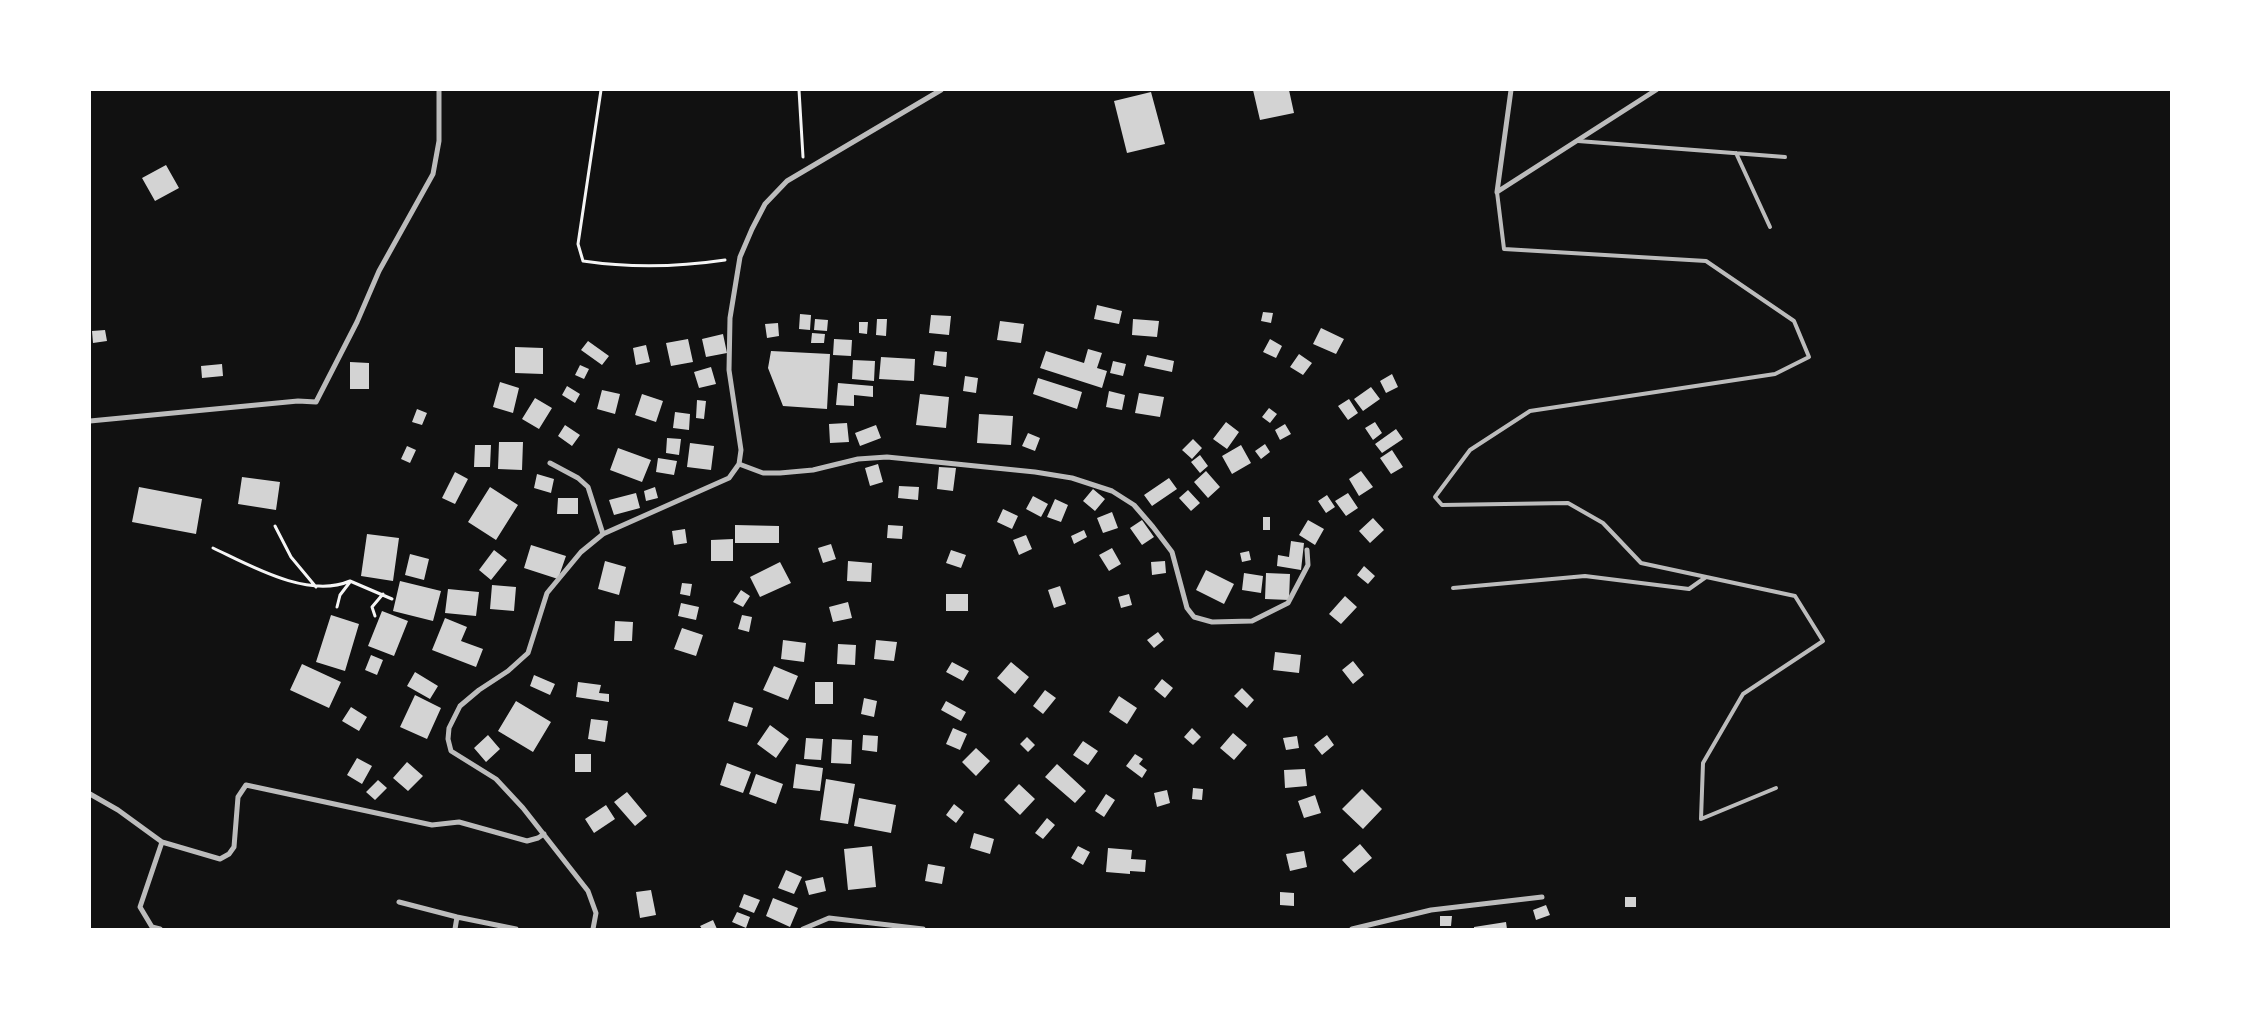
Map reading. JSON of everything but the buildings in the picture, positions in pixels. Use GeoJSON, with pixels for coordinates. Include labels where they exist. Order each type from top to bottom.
{"type":"FeatureCollection","features":[{"type":"Feature","properties":{"kind":"street"},"geometry":{"type":"LineString","coordinates":[[90,421],[298,401],[316,402],[357,322],[379,271],[433,174],[439,141],[439,90]]}},
{"type":"Feature","properties":{"kind":"street"},"geometry":{"type":"LineString","coordinates":[[593,929],[596,913],[588,891],[544,834],[496,779],[451,751],[448,739],[449,728],[460,706],[478,690],[508,671],[528,653],[547,593],[581,552],[603,534],[729,478],[739,464],[741,450],[729,370],[730,318],[740,257],[752,229],[766,204],[787,181],[941,90]]}},
{"type":"Feature","properties":{"kind":"street"},"geometry":{"type":"LineString","coordinates":[[1497,192],[1511,90]]}},
{"type":"Feature","properties":{"kind":"street"},"geometry":{"type":"LineString","coordinates":[[1497,192],[1656,90]]}},
{"type":"Feature","properties":{"kind":"street"},"geometry":{"type":"LineString","coordinates":[[739,464],[763,473],[780,473],[813,470],[858,459],[887,457],[1035,472],[1072,478],[1112,491],[1134,505],[1153,526],[1172,552],[1187,608],[1194,617],[1212,622],[1252,621],[1288,603],[1308,565],[1307,550]]}},
{"type":"Feature","properties":{"kind":"street"},"geometry":{"type":"LineString","coordinates":[[550,463],[578,478],[588,487],[603,534]]}},
{"type":"Feature","properties":{"kind":"street"},"geometry":{"type":"LineString","coordinates":[[90,794],[118,810],[162,842],[220,858],[229,854],[234,847],[238,797],[246,785],[432,825],[459,822],[527,840],[538,838],[544,834]]}},
{"type":"Feature","properties":{"kind":"street"},"geometry":{"type":"LineString","coordinates":[[160,929],[152,926],[140,907],[162,842]]}},
{"type":"Feature","properties":{"kind":"street"},"geometry":{"type":"LineString","coordinates":[[1352,929],[1431,910],[1542,897]]}},
{"type":"Feature","properties":{"kind":"street"},"geometry":{"type":"LineString","coordinates":[[399,902],[457,918],[516,929]]}},
{"type":"Feature","properties":{"kind":"street"},"geometry":{"type":"LineString","coordinates":[[455,929],[457,918]]}},
{"type":"Feature","properties":{"kind":"street"},"geometry":{"type":"LineString","coordinates":[[803,929],[829,918],[923,929]]}},
{"type":"Feature","properties":{"kind":"lane"},"geometry":{"type":"LineString","coordinates":[[1578,141],[1786,157]]}},
{"type":"Feature","properties":{"kind":"lane"},"geometry":{"type":"LineString","coordinates":[[1736,153],[1770,227]]}},
{"type":"Feature","properties":{"kind":"lane"},"geometry":{"type":"LineString","coordinates":[[1497,192],[1504,249],[1706,261],[1794,321],[1808,356],[1775,374],[1530,411],[1470,450],[1435,497],[1442,505],[1568,502],[1604,523],[1642,563],[1794,596],[1823,641],[1743,694],[1704,763],[1701,819],[1776,788]]}},
{"type":"Feature","properties":{"kind":"lane"},"geometry":{"type":"LineString","coordinates":[[1453,588],[1585,576],[1689,588],[1706,577]]}},
{"type":"Feature","properties":{"kind":"path"},"geometry":{"type":"LineString","coordinates":[[601,90],[578,244],[582,261],[620,266],[692,265],[740,257]]}},
{"type":"Feature","properties":{"kind":"path"},"geometry":{"type":"LineString","coordinates":[[799,90],[804,170]]}},
{"type":"Feature","properties":{"kind":"path"},"geometry":{"type":"LineString","coordinates":[[275,526],[291,557],[317,587]]}},
{"type":"Feature","properties":{"kind":"path"},"geometry":{"type":"LineString","coordinates":[[213,548],[279,578],[317,587],[350,582],[392,599]]}},
{"type":"Feature","properties":{"kind":"path"},"geometry":{"type":"LineString","coordinates":[[338,607],[340,595],[350,582]]}},
{"type":"Feature","properties":{"kind":"path"},"geometry":{"type":"LineString","coordinates":[[375,616],[372,607],[383,594]]}}]}
